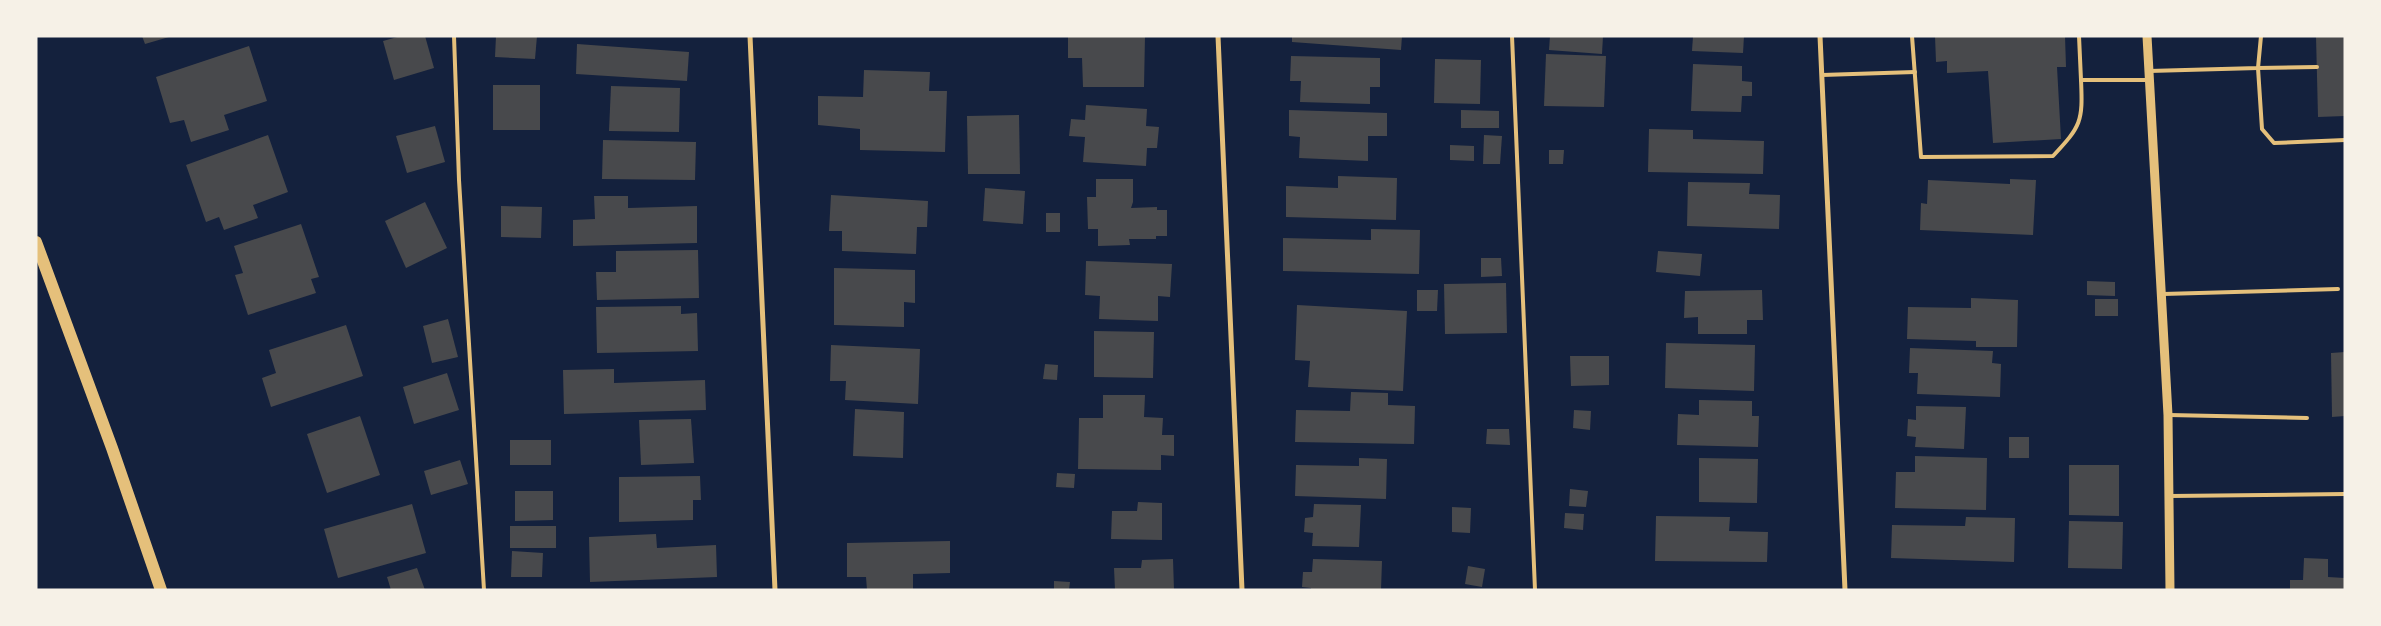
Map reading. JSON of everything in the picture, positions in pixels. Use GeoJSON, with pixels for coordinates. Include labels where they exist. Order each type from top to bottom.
{"type":"FeatureCollection","features":[{"type":"Feature","properties":{"kind":"main road"},"geometry":{"type":"LineString","coordinates":[[36,242],[112,448],[161,590]]}},
{"type":"Feature","properties":{"kind":"street"},"geometry":{"type":"LineString","coordinates":[[750,36],[775,590]]}},
{"type":"Feature","properties":{"kind":"street"},"geometry":{"type":"LineString","coordinates":[[1218,36],[1242,590]]}},
{"type":"Feature","properties":{"kind":"street"},"geometry":{"type":"LineString","coordinates":[[1820,36],[1845,590]]}},
{"type":"Feature","properties":{"kind":"street"},"geometry":{"type":"LineString","coordinates":[[2147,36],[2147,76],[2168,415],[2170,590]]}},
{"type":"Feature","properties":{"kind":"lane"},"geometry":{"type":"LineString","coordinates":[[454,36],[459,180],[484,590]]}},
{"type":"Feature","properties":{"kind":"lane"},"geometry":{"type":"LineString","coordinates":[[1512,36],[1535,590]]}},
{"type":"Feature","properties":{"kind":"lane"},"geometry":{"type":"LineString","coordinates":[[1912,36],[1921,157],[2053,156],[2075,132],[2082,109],[2079,36]]}},
{"type":"Feature","properties":{"kind":"lane"},"geometry":{"type":"LineString","coordinates":[[2261,36],[2258,68],[2262,129],[2274,143],[2345,140]]}},
{"type":"Feature","properties":{"kind":"lane"},"geometry":{"type":"LineString","coordinates":[[2081,80],[2258,68],[2317,67]]}},
{"type":"Feature","properties":{"kind":"lane"},"geometry":{"type":"LineString","coordinates":[[1822,75],[1915,72]]}},
{"type":"Feature","properties":{"kind":"lane"},"geometry":{"type":"LineString","coordinates":[[2162,294],[2338,289]]}},
{"type":"Feature","properties":{"kind":"lane"},"geometry":{"type":"LineString","coordinates":[[2168,415],[2307,418]]}},
{"type":"Feature","properties":{"kind":"lane"},"geometry":{"type":"LineString","coordinates":[[2170,496],[2345,494]]}},
{"type":"Feature","properties":{"kind":"building"},"geometry":{"type":"Polygon","coordinates":[[[142,36],[169,36],[169,37],[145,44],[142,36]]]}},
{"type":"Feature","properties":{"kind":"building"},"geometry":{"type":"Polygon","coordinates":[[[401,36],[425,36],[434,68],[394,80],[383,41],[401,36]]]}},
{"type":"Feature","properties":{"kind":"building"},"geometry":{"type":"Polygon","coordinates":[[[496,36],[537,36],[535,59],[495,57],[496,36]]]}},
{"type":"Feature","properties":{"kind":"building"},"geometry":{"type":"Polygon","coordinates":[[[1068,36],[1145,36],[1144,87],[1083,87],[1082,58],[1068,58],[1068,36]]]}},
{"type":"Feature","properties":{"kind":"building"},"geometry":{"type":"Polygon","coordinates":[[[1292,36],[1402,36],[1401,50],[1292,42],[1292,36]]]}},
{"type":"Feature","properties":{"kind":"building"},"geometry":{"type":"Polygon","coordinates":[[[1550,36],[1603,36],[1602,54],[1549,50],[1550,36]]]}},
{"type":"Feature","properties":{"kind":"building"},"geometry":{"type":"Polygon","coordinates":[[[1693,36],[1744,36],[1743,53],[1692,51],[1693,36]]]}},
{"type":"Feature","properties":{"kind":"building"},"geometry":{"type":"Polygon","coordinates":[[[1935,36],[2065,36],[2066,67],[2057,67],[2061,139],[1993,143],[1988,71],[1947,73],[1947,61],[1936,62],[1935,36]]]}},
{"type":"Feature","properties":{"kind":"building"},"geometry":{"type":"Polygon","coordinates":[[[2316,36],[2345,36],[2345,116],[2318,117],[2316,36]]]}},
{"type":"Feature","properties":{"kind":"building"},"geometry":{"type":"Polygon","coordinates":[[[577,44],[689,52],[687,81],[576,74],[577,44]]]}},
{"type":"Feature","properties":{"kind":"building"},"geometry":{"type":"Polygon","coordinates":[[[249,46],[267,101],[224,115],[229,130],[191,142],[184,120],[170,123],[156,77],[249,46]]]}},
{"type":"Feature","properties":{"kind":"building"},"geometry":{"type":"Polygon","coordinates":[[[1546,54],[1606,56],[1604,107],[1544,106],[1546,54]]]}},
{"type":"Feature","properties":{"kind":"building"},"geometry":{"type":"Polygon","coordinates":[[[1291,56],[1380,58],[1380,87],[1370,87],[1370,104],[1300,102],[1301,81],[1290,81],[1291,56]]]}},
{"type":"Feature","properties":{"kind":"building"},"geometry":{"type":"Polygon","coordinates":[[[1435,59],[1481,60],[1480,104],[1434,103],[1435,59]]]}},
{"type":"Feature","properties":{"kind":"building"},"geometry":{"type":"Polygon","coordinates":[[[1693,64],[1742,66],[1742,81],[1752,82],[1752,96],[1742,96],[1741,112],[1691,111],[1693,64]]]}},
{"type":"Feature","properties":{"kind":"building"},"geometry":{"type":"Polygon","coordinates":[[[864,70],[930,72],[929,91],[947,91],[945,152],[860,150],[860,129],[818,125],[818,96],[863,97],[864,70]]]}},
{"type":"Feature","properties":{"kind":"building"},"geometry":{"type":"Polygon","coordinates":[[[493,85],[540,85],[540,130],[493,130],[493,85]]]}},
{"type":"Feature","properties":{"kind":"building"},"geometry":{"type":"Polygon","coordinates":[[[611,86],[680,88],[679,132],[609,131],[611,86]]]}},
{"type":"Feature","properties":{"kind":"building"},"geometry":{"type":"Polygon","coordinates":[[[1086,105],[1147,109],[1146,126],[1159,127],[1157,148],[1147,148],[1146,166],[1083,162],[1085,137],[1069,136],[1071,119],[1085,120],[1086,105]]]}},
{"type":"Feature","properties":{"kind":"building"},"geometry":{"type":"Polygon","coordinates":[[[1289,110],[1387,113],[1387,136],[1368,136],[1368,161],[1299,158],[1300,137],[1289,136],[1289,110]]]}},
{"type":"Feature","properties":{"kind":"building"},"geometry":{"type":"Polygon","coordinates":[[[1461,110],[1499,111],[1499,128],[1461,128],[1461,110]]]}},
{"type":"Feature","properties":{"kind":"building"},"geometry":{"type":"Polygon","coordinates":[[[1019,115],[1020,174],[968,174],[967,116],[1019,115]]]}},
{"type":"Feature","properties":{"kind":"building"},"geometry":{"type":"Polygon","coordinates":[[[435,126],[445,162],[407,173],[396,136],[435,126]]]}},
{"type":"Feature","properties":{"kind":"building"},"geometry":{"type":"Polygon","coordinates":[[[1649,129],[1693,130],[1693,139],[1764,141],[1763,174],[1648,172],[1649,129]]]}},
{"type":"Feature","properties":{"kind":"building"},"geometry":{"type":"Polygon","coordinates":[[[268,135],[288,192],[253,205],[258,218],[224,230],[219,217],[206,222],[186,165],[268,135]]]}},
{"type":"Feature","properties":{"kind":"building"},"geometry":{"type":"Polygon","coordinates":[[[1484,135],[1502,136],[1500,164],[1483,164],[1484,135]]]}},
{"type":"Feature","properties":{"kind":"building"},"geometry":{"type":"Polygon","coordinates":[[[603,140],[696,142],[695,180],[602,179],[603,140]]]}},
{"type":"Feature","properties":{"kind":"building"},"geometry":{"type":"Polygon","coordinates":[[[1450,145],[1474,146],[1474,161],[1450,160],[1450,145]]]}},
{"type":"Feature","properties":{"kind":"building"},"geometry":{"type":"Polygon","coordinates":[[[1549,150],[1564,150],[1563,164],[1549,164],[1549,150]]]}},
{"type":"Feature","properties":{"kind":"building"},"geometry":{"type":"Polygon","coordinates":[[[1338,176],[1397,178],[1396,220],[1286,217],[1286,186],[1338,188],[1338,176]]]}},
{"type":"Feature","properties":{"kind":"building"},"geometry":{"type":"Polygon","coordinates":[[[1096,179],[1133,179],[1133,202],[1131,208],[1157,207],[1157,210],[1167,210],[1167,236],[1156,236],[1156,239],[1129,239],[1130,245],[1098,246],[1098,229],[1088,229],[1087,197],[1096,197],[1096,179]]]}},
{"type":"Feature","properties":{"kind":"building"},"geometry":{"type":"Polygon","coordinates":[[[2010,179],[2036,180],[2033,235],[1920,230],[1921,203],[1927,204],[1928,180],[2010,184],[2010,179]]]}},
{"type":"Feature","properties":{"kind":"building"},"geometry":{"type":"Polygon","coordinates":[[[1688,182],[1750,183],[1749,194],[1780,195],[1779,229],[1687,226],[1688,182]]]}},
{"type":"Feature","properties":{"kind":"building"},"geometry":{"type":"Polygon","coordinates":[[[985,188],[1025,191],[1023,224],[983,221],[985,188]]]}},
{"type":"Feature","properties":{"kind":"building"},"geometry":{"type":"Polygon","coordinates":[[[831,195],[928,201],[927,227],[917,227],[916,254],[842,251],[842,231],[829,231],[831,195]]]}},
{"type":"Feature","properties":{"kind":"building"},"geometry":{"type":"Polygon","coordinates":[[[594,196],[628,196],[628,208],[697,206],[697,243],[573,246],[573,220],[595,219],[594,196]]]}},
{"type":"Feature","properties":{"kind":"building"},"geometry":{"type":"Polygon","coordinates":[[[425,202],[447,248],[406,268],[385,221],[425,202]]]}},
{"type":"Feature","properties":{"kind":"building"},"geometry":{"type":"Polygon","coordinates":[[[501,206],[542,207],[541,238],[501,237],[501,206]]]}},
{"type":"Feature","properties":{"kind":"building"},"geometry":{"type":"Polygon","coordinates":[[[1046,213],[1060,213],[1060,232],[1046,232],[1046,213]]]}},
{"type":"Feature","properties":{"kind":"building"},"geometry":{"type":"Polygon","coordinates":[[[301,224],[319,277],[311,279],[316,293],[248,315],[235,275],[243,273],[234,246],[301,224]]]}},
{"type":"Feature","properties":{"kind":"building"},"geometry":{"type":"Polygon","coordinates":[[[1371,229],[1420,230],[1419,274],[1283,271],[1283,238],[1371,240],[1371,229]]]}},
{"type":"Feature","properties":{"kind":"building"},"geometry":{"type":"Polygon","coordinates":[[[698,250],[699,298],[597,300],[596,272],[616,272],[616,251],[698,250]]]}},
{"type":"Feature","properties":{"kind":"building"},"geometry":{"type":"Polygon","coordinates":[[[1658,251],[1702,254],[1700,276],[1656,272],[1658,251]]]}},
{"type":"Feature","properties":{"kind":"building"},"geometry":{"type":"Polygon","coordinates":[[[1481,258],[1501,258],[1502,276],[1481,277],[1481,258]]]}},
{"type":"Feature","properties":{"kind":"building"},"geometry":{"type":"Polygon","coordinates":[[[1086,261],[1172,264],[1170,297],[1158,296],[1158,321],[1099,319],[1100,296],[1085,295],[1086,261]]]}},
{"type":"Feature","properties":{"kind":"building"},"geometry":{"type":"Polygon","coordinates":[[[834,268],[915,270],[915,303],[904,302],[904,327],[834,325],[834,268]]]}},
{"type":"Feature","properties":{"kind":"building"},"geometry":{"type":"Polygon","coordinates":[[[2087,281],[2115,282],[2115,296],[2087,295],[2087,281]]]}},
{"type":"Feature","properties":{"kind":"building"},"geometry":{"type":"Polygon","coordinates":[[[1506,283],[1507,333],[1445,334],[1444,284],[1506,283]]]}},
{"type":"Feature","properties":{"kind":"building"},"geometry":{"type":"Polygon","coordinates":[[[1417,290],[1438,290],[1437,311],[1417,311],[1417,290]]]}},
{"type":"Feature","properties":{"kind":"building"},"geometry":{"type":"Polygon","coordinates":[[[1762,290],[1763,320],[1747,320],[1747,334],[1698,334],[1698,317],[1684,318],[1685,291],[1762,290]]]}},
{"type":"Feature","properties":{"kind":"building"},"geometry":{"type":"Polygon","coordinates":[[[1971,298],[2018,300],[2017,347],[1976,347],[1976,341],[1907,339],[1908,307],[1971,308],[1971,298]]]}},
{"type":"Feature","properties":{"kind":"building"},"geometry":{"type":"Polygon","coordinates":[[[2095,299],[2118,299],[2118,316],[2095,316],[2095,299]]]}},
{"type":"Feature","properties":{"kind":"building"},"geometry":{"type":"Polygon","coordinates":[[[1297,305],[1407,311],[1403,391],[1308,387],[1310,361],[1295,360],[1297,305]]]}},
{"type":"Feature","properties":{"kind":"building"},"geometry":{"type":"Polygon","coordinates":[[[681,306],[681,314],[697,313],[698,351],[597,353],[596,307],[681,306]]]}},
{"type":"Feature","properties":{"kind":"building"},"geometry":{"type":"Polygon","coordinates":[[[448,319],[458,357],[432,363],[423,326],[448,319]]]}},
{"type":"Feature","properties":{"kind":"building"},"geometry":{"type":"Polygon","coordinates":[[[346,325],[363,376],[271,407],[262,378],[276,373],[269,350],[346,325]]]}},
{"type":"Feature","properties":{"kind":"building"},"geometry":{"type":"Polygon","coordinates":[[[1094,331],[1154,332],[1153,378],[1094,377],[1094,331]]]}},
{"type":"Feature","properties":{"kind":"building"},"geometry":{"type":"Polygon","coordinates":[[[1666,343],[1755,345],[1754,391],[1665,388],[1666,343]]]}},
{"type":"Feature","properties":{"kind":"building"},"geometry":{"type":"Polygon","coordinates":[[[831,345],[920,349],[918,404],[845,400],[846,381],[830,381],[831,345]]]}},
{"type":"Feature","properties":{"kind":"building"},"geometry":{"type":"Polygon","coordinates":[[[1910,348],[1993,351],[1992,363],[2001,364],[2000,397],[1917,394],[1918,373],[1909,373],[1910,348]]]}},
{"type":"Feature","properties":{"kind":"building"},"geometry":{"type":"Polygon","coordinates":[[[2345,352],[2345,416],[2332,417],[2331,353],[2345,352]]]}},
{"type":"Feature","properties":{"kind":"building"},"geometry":{"type":"Polygon","coordinates":[[[1570,356],[1609,356],[1609,385],[1571,386],[1570,356]]]}},
{"type":"Feature","properties":{"kind":"building"},"geometry":{"type":"Polygon","coordinates":[[[1045,364],[1058,365],[1057,380],[1043,379],[1045,364]]]}},
{"type":"Feature","properties":{"kind":"building"},"geometry":{"type":"Polygon","coordinates":[[[614,369],[614,383],[705,380],[706,410],[564,414],[563,370],[614,369]]]}},
{"type":"Feature","properties":{"kind":"building"},"geometry":{"type":"Polygon","coordinates":[[[447,373],[459,410],[414,424],[403,387],[447,373]]]}},
{"type":"Feature","properties":{"kind":"building"},"geometry":{"type":"Polygon","coordinates":[[[1351,392],[1388,393],[1388,405],[1415,406],[1414,444],[1295,442],[1296,410],[1350,411],[1351,392]]]}},
{"type":"Feature","properties":{"kind":"building"},"geometry":{"type":"Polygon","coordinates":[[[1103,395],[1145,395],[1144,417],[1163,418],[1162,435],[1174,435],[1174,456],[1161,455],[1161,470],[1078,469],[1079,418],[1103,418],[1103,395]]]}},
{"type":"Feature","properties":{"kind":"building"},"geometry":{"type":"Polygon","coordinates":[[[1699,400],[1752,401],[1752,416],[1759,416],[1758,447],[1677,445],[1678,414],[1699,415],[1699,400]]]}},
{"type":"Feature","properties":{"kind":"building"},"geometry":{"type":"Polygon","coordinates":[[[1916,406],[1966,407],[1964,449],[1915,447],[1916,437],[1907,436],[1908,419],[1916,420],[1916,406]]]}},
{"type":"Feature","properties":{"kind":"building"},"geometry":{"type":"Polygon","coordinates":[[[855,409],[904,412],[903,458],[853,456],[855,409]]]}},
{"type":"Feature","properties":{"kind":"building"},"geometry":{"type":"Polygon","coordinates":[[[1574,410],[1591,411],[1590,430],[1573,428],[1574,410]]]}},
{"type":"Feature","properties":{"kind":"building"},"geometry":{"type":"Polygon","coordinates":[[[360,416],[380,475],[327,493],[307,434],[360,416]]]}},
{"type":"Feature","properties":{"kind":"building"},"geometry":{"type":"Polygon","coordinates":[[[691,419],[694,463],[641,465],[639,420],[691,419]]]}},
{"type":"Feature","properties":{"kind":"building"},"geometry":{"type":"Polygon","coordinates":[[[1487,429],[1509,429],[1510,445],[1486,444],[1487,429]]]}},
{"type":"Feature","properties":{"kind":"building"},"geometry":{"type":"Polygon","coordinates":[[[2009,437],[2029,437],[2029,458],[2009,458],[2009,437]]]}},
{"type":"Feature","properties":{"kind":"building"},"geometry":{"type":"Polygon","coordinates":[[[510,440],[551,440],[551,465],[510,465],[510,440]]]}},
{"type":"Feature","properties":{"kind":"building"},"geometry":{"type":"Polygon","coordinates":[[[1915,456],[1987,458],[1986,510],[1895,508],[1896,472],[1915,472],[1915,456]]]}},
{"type":"Feature","properties":{"kind":"building"},"geometry":{"type":"Polygon","coordinates":[[[1359,458],[1387,459],[1386,499],[1295,496],[1296,465],[1359,466],[1359,458]]]}},
{"type":"Feature","properties":{"kind":"building"},"geometry":{"type":"Polygon","coordinates":[[[1699,458],[1758,459],[1757,503],[1699,502],[1699,458]]]}},
{"type":"Feature","properties":{"kind":"building"},"geometry":{"type":"Polygon","coordinates":[[[460,460],[468,484],[431,495],[424,471],[460,460]]]}},
{"type":"Feature","properties":{"kind":"building"},"geometry":{"type":"Polygon","coordinates":[[[2069,465],[2119,465],[2119,516],[2069,515],[2069,465]]]}},
{"type":"Feature","properties":{"kind":"building"},"geometry":{"type":"Polygon","coordinates":[[[1057,473],[1075,474],[1074,488],[1056,487],[1057,473]]]}},
{"type":"Feature","properties":{"kind":"building"},"geometry":{"type":"Polygon","coordinates":[[[700,476],[701,500],[693,500],[693,520],[619,522],[619,477],[700,476]]]}},
{"type":"Feature","properties":{"kind":"building"},"geometry":{"type":"Polygon","coordinates":[[[1570,489],[1588,491],[1586,507],[1569,506],[1570,489]]]}},
{"type":"Feature","properties":{"kind":"building"},"geometry":{"type":"Polygon","coordinates":[[[515,491],[553,491],[553,520],[515,521],[515,491]]]}},
{"type":"Feature","properties":{"kind":"building"},"geometry":{"type":"Polygon","coordinates":[[[1138,502],[1162,503],[1162,540],[1111,539],[1112,511],[1137,511],[1138,502]]]}},
{"type":"Feature","properties":{"kind":"building"},"geometry":{"type":"Polygon","coordinates":[[[412,504],[426,553],[338,578],[324,529],[412,504]]]}},
{"type":"Feature","properties":{"kind":"building"},"geometry":{"type":"Polygon","coordinates":[[[1314,504],[1361,505],[1359,547],[1312,546],[1313,533],[1304,532],[1305,518],[1313,517],[1314,504]]]}},
{"type":"Feature","properties":{"kind":"building"},"geometry":{"type":"Polygon","coordinates":[[[1452,507],[1471,508],[1470,533],[1452,532],[1452,507]]]}},
{"type":"Feature","properties":{"kind":"building"},"geometry":{"type":"Polygon","coordinates":[[[1565,513],[1584,514],[1583,530],[1564,528],[1565,513]]]}},
{"type":"Feature","properties":{"kind":"building"},"geometry":{"type":"Polygon","coordinates":[[[1656,516],[1730,517],[1729,531],[1768,532],[1767,562],[1655,561],[1656,516]]]}},
{"type":"Feature","properties":{"kind":"building"},"geometry":{"type":"Polygon","coordinates":[[[1966,517],[2015,518],[2014,562],[1891,558],[1892,525],[1965,526],[1966,517]]]}},
{"type":"Feature","properties":{"kind":"building"},"geometry":{"type":"Polygon","coordinates":[[[2069,521],[2123,522],[2122,569],[2068,568],[2069,521]]]}},
{"type":"Feature","properties":{"kind":"building"},"geometry":{"type":"Polygon","coordinates":[[[510,526],[556,526],[556,548],[510,548],[510,526]]]}},
{"type":"Feature","properties":{"kind":"building"},"geometry":{"type":"Polygon","coordinates":[[[656,534],[657,548],[716,545],[717,577],[590,582],[589,537],[656,534]]]}},
{"type":"Feature","properties":{"kind":"building"},"geometry":{"type":"Polygon","coordinates":[[[950,541],[950,573],[913,574],[913,590],[867,590],[866,577],[847,577],[847,543],[950,541]]]}},
{"type":"Feature","properties":{"kind":"building"},"geometry":{"type":"Polygon","coordinates":[[[512,551],[543,553],[542,577],[511,577],[512,551]]]}},
{"type":"Feature","properties":{"kind":"building"},"geometry":{"type":"Polygon","coordinates":[[[2304,558],[2328,559],[2328,577],[2345,578],[2345,590],[2290,590],[2290,580],[2303,580],[2304,558]]]}},
{"type":"Feature","properties":{"kind":"building"},"geometry":{"type":"Polygon","coordinates":[[[1173,559],[1174,590],[1115,590],[1114,568],[1141,568],[1142,560],[1173,559]]]}},
{"type":"Feature","properties":{"kind":"building"},"geometry":{"type":"Polygon","coordinates":[[[1313,559],[1382,561],[1381,590],[1311,590],[1311,588],[1302,587],[1303,572],[1312,572],[1313,559]]]}},
{"type":"Feature","properties":{"kind":"building"},"geometry":{"type":"Polygon","coordinates":[[[1468,566],[1485,569],[1482,587],[1465,584],[1468,566]]]}},
{"type":"Feature","properties":{"kind":"building"},"geometry":{"type":"Polygon","coordinates":[[[417,568],[425,590],[391,590],[387,577],[417,568]]]}},
{"type":"Feature","properties":{"kind":"building"},"geometry":{"type":"Polygon","coordinates":[[[1054,581],[1070,582],[1069,590],[1054,590],[1054,581]]]}}]}
